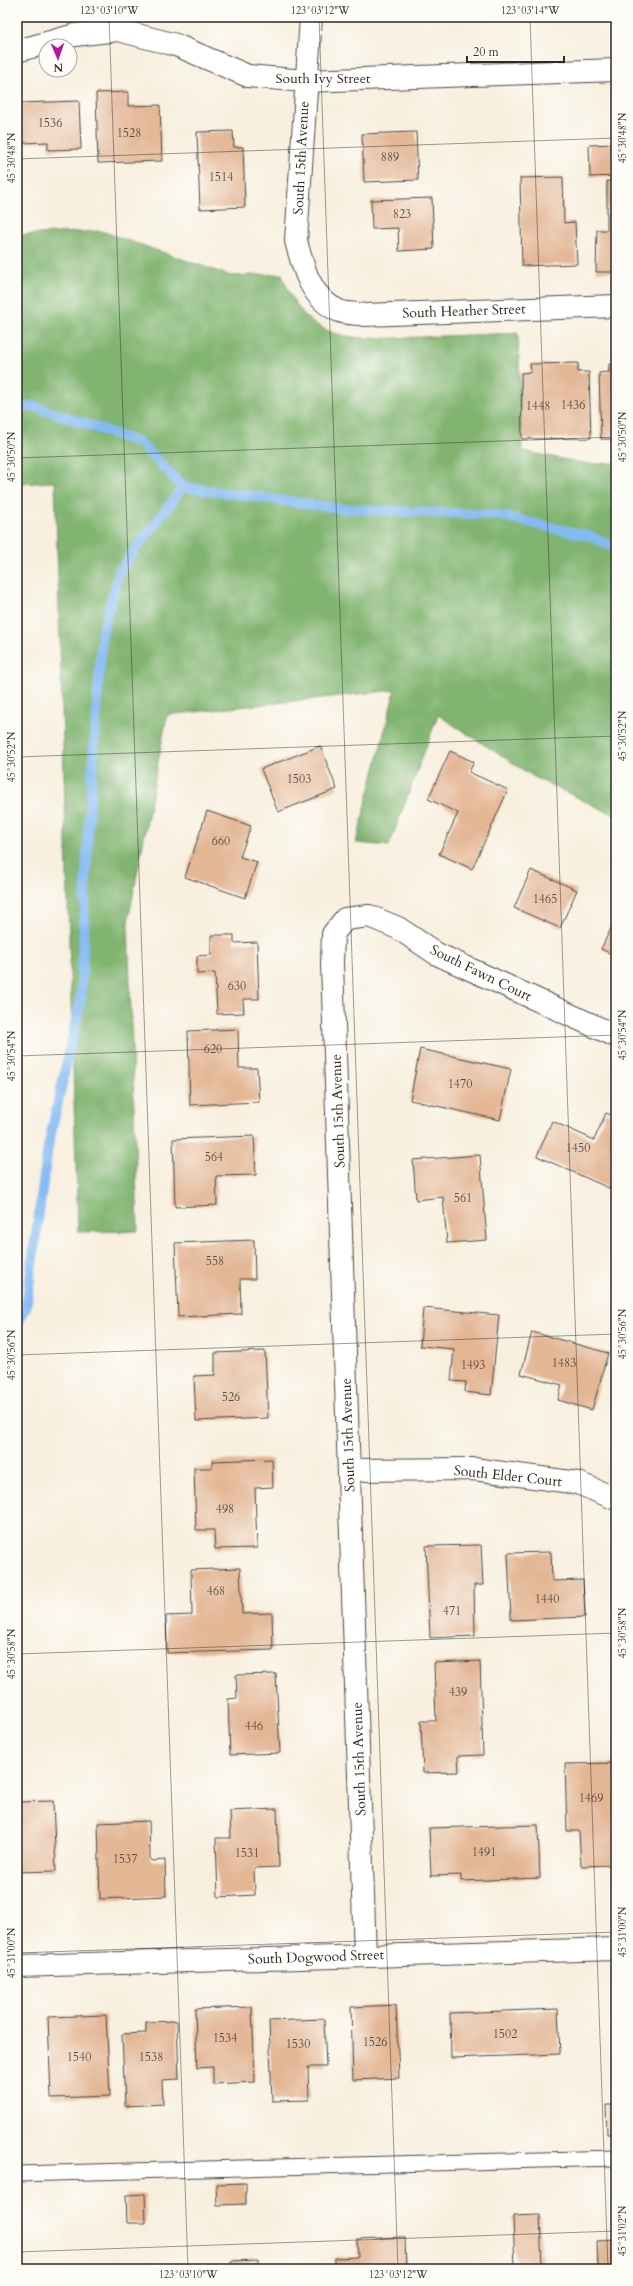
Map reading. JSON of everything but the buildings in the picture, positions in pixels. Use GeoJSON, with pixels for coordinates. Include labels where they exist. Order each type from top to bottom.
{"type":"FeatureCollection","features":[{"type":"Feature","properties":{"kind":"street","name":"South 15th Avenue"},"geometry":{"type":"LineString","coordinates":[[311,17],[305,81],[296,241],[303,270],[317,295]]}},
{"type":"Feature","properties":{"kind":"street","name":"South Ivy Street"},"geometry":{"type":"LineString","coordinates":[[17,51],[75,35],[118,30],[176,45],[248,76],[305,81],[616,70]]}},
{"type":"Feature","properties":{"kind":"street","name":"South Heather Street"},"geometry":{"type":"LineString","coordinates":[[317,295],[339,311],[364,315],[616,306]]}},
{"type":"Feature","properties":{"kind":"street","name":"South Fawn Court"},"geometry":{"type":"LineString","coordinates":[[345,919],[369,916],[398,928],[437,954],[616,1036]]}},
{"type":"Feature","properties":{"kind":"street","name":"South 15th Avenue"},"geometry":{"type":"LineString","coordinates":[[345,919],[333,934],[332,964],[365,1956]]}},
{"type":"Feature","properties":{"kind":"street","name":"South Elder Court"},"geometry":{"type":"LineString","coordinates":[[350,1470],[474,1469],[578,1483],[616,1498]]}},
{"type":"Feature","properties":{"kind":"street","name":"South Dogwood Street"},"geometry":{"type":"LineString","coordinates":[[17,1966],[616,1949]]}},
{"type":"Feature","properties":{"kind":"lane"},"geometry":{"type":"LineString","coordinates":[[17,2174],[616,2158]]}},
{"type":"Feature","properties":{"kind":"green space"},"geometry":{"type":"Polygon","coordinates":[[[101,231],[231,276],[282,274],[292,298],[305,315],[320,327],[336,334],[375,338],[518,333],[522,451],[588,464],[616,463],[616,816],[536,778],[438,715],[389,846],[356,843],[395,690],[167,715],[128,922],[138,1231],[78,1232],[55,482],[17,484],[17,235],[101,231]]]}},
{"type":"Feature","properties":{"kind":"waterway"},"geometry":{"type":"LineString","coordinates":[[17,408],[34,406],[140,443],[183,487],[345,509],[498,515],[593,537],[616,549]]}},
{"type":"Feature","properties":{"kind":"waterway"},"geometry":{"type":"LineString","coordinates":[[17,1325],[26,1308],[48,1147],[81,998],[88,833],[102,632],[120,570],[183,487]]}}]}
